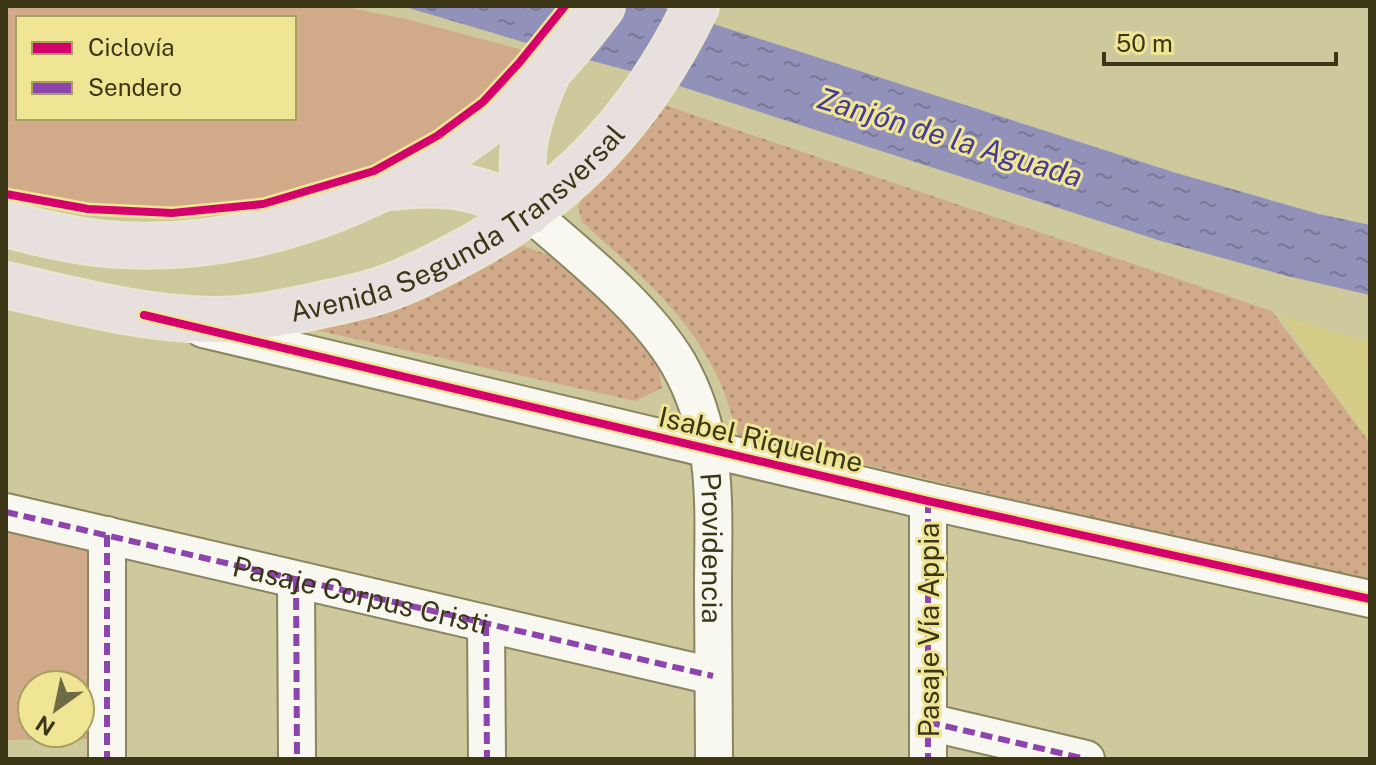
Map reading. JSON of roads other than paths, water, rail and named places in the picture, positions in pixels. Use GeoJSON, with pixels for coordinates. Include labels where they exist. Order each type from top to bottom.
{"type":"FeatureCollection","features":[{"type":"Feature","properties":{"kind":"main road","name":"Avenida Segunda Transversal"},"geometry":{"type":"LineString","coordinates":[[6,224],[82,241],[118,245],[220,240],[305,221],[380,189],[468,137],[522,96],[579,37],[602,6]]}},
{"type":"Feature","properties":{"kind":"main road","name":"Avenida Segunda Transversal"},"geometry":{"type":"LineString","coordinates":[[144,315],[215,320],[285,313],[379,290],[431,269],[481,242],[529,212],[599,151],[618,130],[665,63],[696,6]]}},
{"type":"Feature","properties":{"kind":"main road"},"geometry":{"type":"LineString","coordinates":[[529,212],[521,169],[524,141],[537,97],[551,67]]}},
{"type":"Feature","properties":{"kind":"main road"},"geometry":{"type":"LineString","coordinates":[[380,189],[424,184],[466,187],[529,212]]}},
{"type":"Feature","properties":{"kind":"main road","name":"Isabel Riquelme"},"geometry":{"type":"LineString","coordinates":[[6,285],[144,315]]}},
{"type":"Feature","properties":{"kind":"street","name":"Providencia"},"geometry":{"type":"LineString","coordinates":[[529,212],[593,267],[659,337],[688,382],[705,426],[710,449],[713,501],[714,759]]}},
{"type":"Feature","properties":{"kind":"street","name":"Isabel Riquelme"},"geometry":{"type":"LineString","coordinates":[[144,315],[928,501],[1370,599]]}},
{"type":"Feature","properties":{"kind":"street","name":"Pasaje Vía Appia"},"geometry":{"type":"LineString","coordinates":[[928,501],[928,759]]}},
{"type":"Feature","properties":{"kind":"street","name":"Pasaje Corpus Cristi"},"geometry":{"type":"LineString","coordinates":[[6,512],[713,676]]}},
{"type":"Feature","properties":{"kind":"street"},"geometry":{"type":"LineString","coordinates":[[107,535],[107,759]]}},
{"type":"Feature","properties":{"kind":"street"},"geometry":{"type":"LineString","coordinates":[[296,580],[297,759]]}},
{"type":"Feature","properties":{"kind":"street"},"geometry":{"type":"LineString","coordinates":[[486,624],[487,759]]}},
{"type":"Feature","properties":{"kind":"street"},"geometry":{"type":"LineString","coordinates":[[928,722],[1086,759]]}},
{"type":"Feature","properties":{"kind":"water","name":"Zanjón de la Aguada"},"geometry":{"type":"Polygon","coordinates":[[[402,6],[658,6],[1173,172],[1319,214],[1370,225],[1370,295],[1161,241],[645,75],[402,6]]]}}]}
